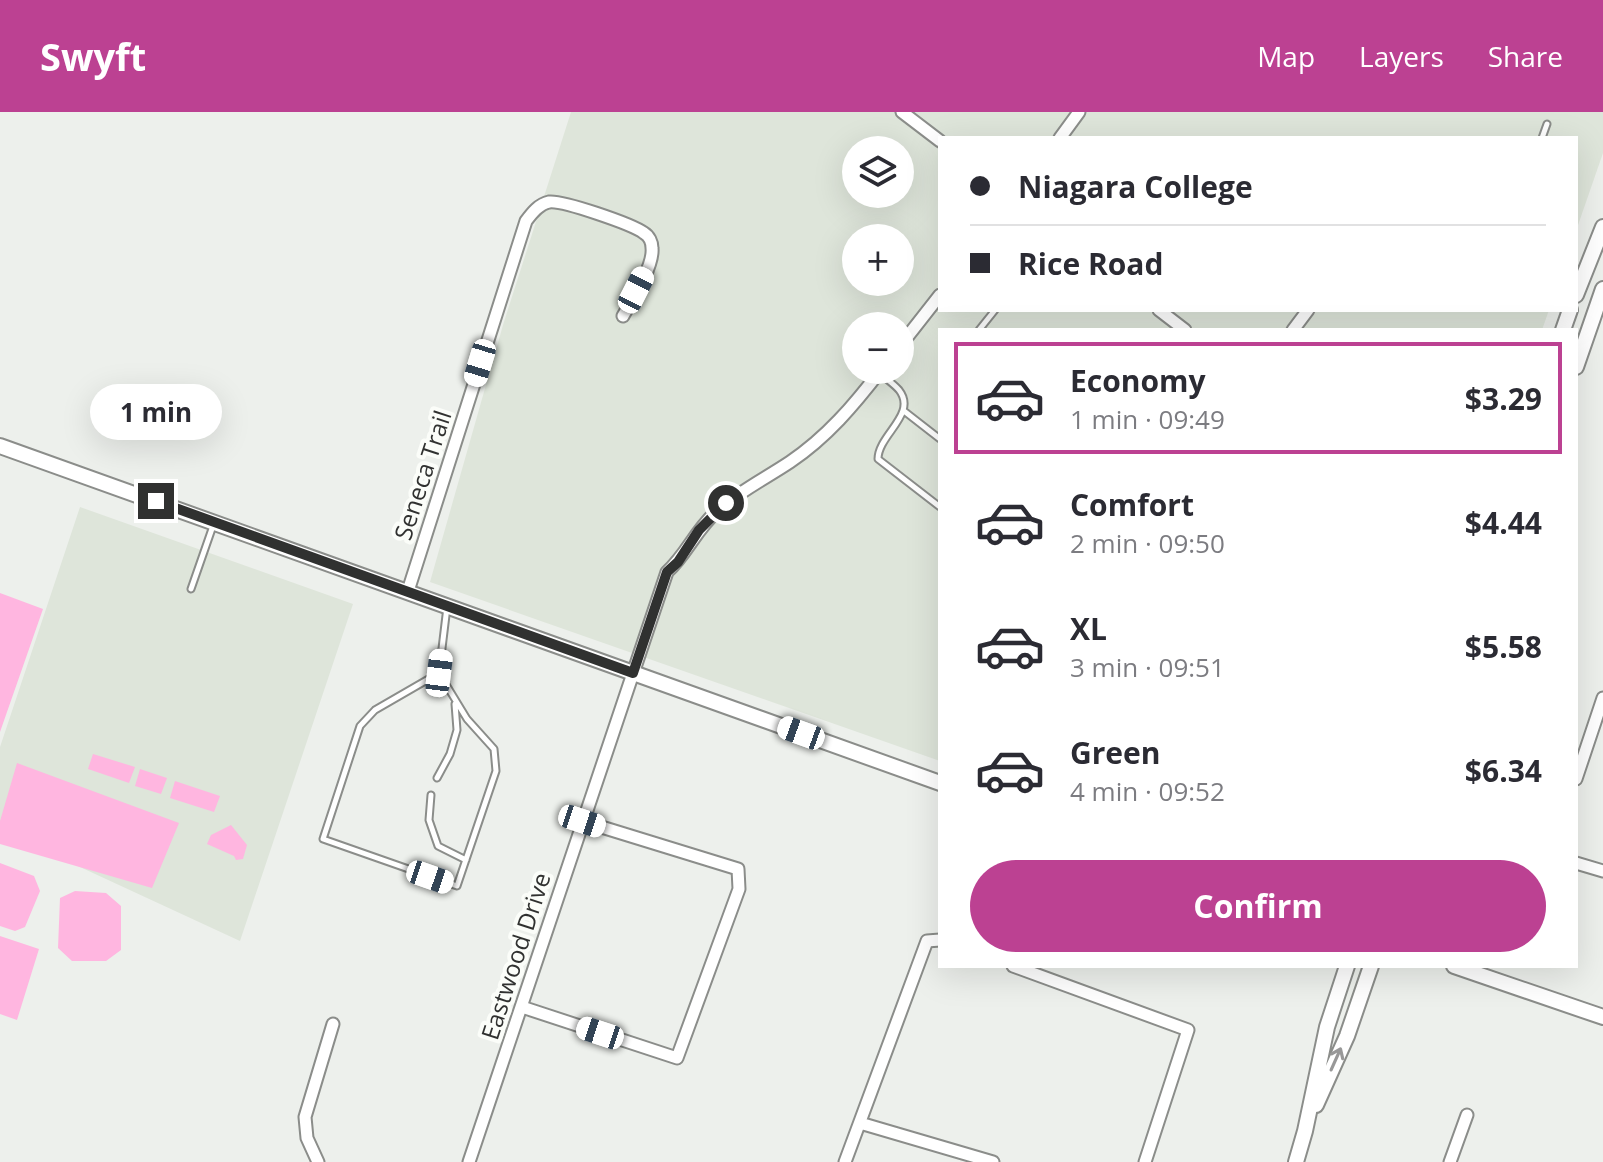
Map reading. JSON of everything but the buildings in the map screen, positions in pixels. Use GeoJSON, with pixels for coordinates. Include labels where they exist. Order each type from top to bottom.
{"type":"FeatureCollection","features":[{"type":"Feature","properties":{"kind":"street"},"geometry":{"type":"LineString","coordinates":[[902,112],[938,139]]}},
{"type":"Feature","properties":{"kind":"street"},"geometry":{"type":"LineString","coordinates":[[1061,136],[1079,112]]}},
{"type":"Feature","properties":{"kind":"street","name":"Seneca Trail"},"geometry":{"type":"LineString","coordinates":[[408,591],[526,221],[536,209],[548,202],[562,202],[630,226],[644,232],[651,240],[653,252],[649,264],[623,316]]}},
{"type":"Feature","properties":{"kind":"street"},"geometry":{"type":"LineString","coordinates":[[1578,290],[1603,227]]}},
{"type":"Feature","properties":{"kind":"street"},"geometry":{"type":"LineString","coordinates":[[1578,292],[1602,296],[1578,362]]}},
{"type":"Feature","properties":{"kind":"street"},"geometry":{"type":"LineString","coordinates":[[914,328],[938,298]]}},
{"type":"Feature","properties":{"kind":"street"},"geometry":{"type":"LineString","coordinates":[[1162,312],[1182,328]]}},
{"type":"Feature","properties":{"kind":"street","name":"Eastwood Drive"},"geometry":{"type":"LineString","coordinates":[[469,1162],[667,572],[678,562],[699,530],[726,503],[791,462],[829,432],[871,384]]}},
{"type":"Feature","properties":{"kind":"street"},"geometry":{"type":"LineString","coordinates":[[0,446],[938,782]]}},
{"type":"Feature","properties":{"kind":"street"},"geometry":{"type":"LineString","coordinates":[[1578,773],[1603,698]]}},
{"type":"Feature","properties":{"kind":"street"},"geometry":{"type":"LineString","coordinates":[[522,1007],[677,1058],[739,889],[738,869],[582,821]]}},
{"type":"Feature","properties":{"kind":"street"},"geometry":{"type":"LineString","coordinates":[[1578,864],[1603,871]]}},
{"type":"Feature","properties":{"kind":"street"},"geometry":{"type":"LineString","coordinates":[[845,1162],[927,941],[938,940]]}},
{"type":"Feature","properties":{"kind":"street"},"geometry":{"type":"LineString","coordinates":[[1018,968],[1188,1030],[1145,1162]]}},
{"type":"Feature","properties":{"kind":"street"},"geometry":{"type":"LineString","coordinates":[[1296,1162],[1327,1027],[1346,968]]}},
{"type":"Feature","properties":{"kind":"street"},"geometry":{"type":"LineString","coordinates":[[1305,1131],[1347,1036],[1370,968]]}},
{"type":"Feature","properties":{"kind":"street"},"geometry":{"type":"LineString","coordinates":[[1460,968],[1603,1017]]}},
{"type":"Feature","properties":{"kind":"street"},"geometry":{"type":"LineString","coordinates":[[318,1162],[307,1138],[305,1117],[333,1024]]}},
{"type":"Feature","properties":{"kind":"street"},"geometry":{"type":"LineString","coordinates":[[1450,1162],[1467,1115]]}},
{"type":"Feature","properties":{"kind":"street"},"geometry":{"type":"LineString","coordinates":[[860,1123],[993,1162]]}},
{"type":"Feature","properties":{"kind":"lane"},"geometry":{"type":"LineString","coordinates":[[1543,136],[1547,124]]}},
{"type":"Feature","properties":{"kind":"lane"},"geometry":{"type":"LineString","coordinates":[[981,328],[993,312]]}},
{"type":"Feature","properties":{"kind":"lane"},"geometry":{"type":"LineString","coordinates":[[893,384],[904,400],[904,411],[879,447],[878,459],[938,505]]}},
{"type":"Feature","properties":{"kind":"lane"},"geometry":{"type":"LineString","coordinates":[[904,411],[938,437]]}},
{"type":"Feature","properties":{"kind":"lane"},"geometry":{"type":"LineString","coordinates":[[191,589],[214,522]]}},
{"type":"Feature","properties":{"kind":"lane"},"geometry":{"type":"LineString","coordinates":[[439,673],[375,710],[360,726],[323,839],[457,886],[496,771],[494,749],[467,719],[439,673],[447,606]]}},
{"type":"Feature","properties":{"kind":"lane"},"geometry":{"type":"LineString","coordinates":[[437,778],[450,754],[457,730],[455,699]]}},
{"type":"Feature","properties":{"kind":"lane"},"geometry":{"type":"LineString","coordinates":[[431,795],[429,820],[438,846],[466,860]]}},
{"type":"Feature","properties":{"kind":"shaded area"},"geometry":{"type":"Polygon","coordinates":[[[571,112],[1603,112],[1603,153],[1578,225],[1578,136],[938,136],[938,312],[1548,312],[1543,328],[938,328],[938,760],[430,582],[503,325],[571,112]]]}},
{"type":"Feature","properties":{"kind":"shaded area"},"geometry":{"type":"Polygon","coordinates":[[[80,507],[353,604],[240,941],[0,830],[0,747],[80,507]]]}},
{"type":"Feature","properties":{"kind":"shaded area"},"geometry":{"type":"Polygon","coordinates":[[[0,593],[43,609],[0,732],[0,593]]]}},
{"type":"Feature","properties":{"kind":"shaded area"},"geometry":{"type":"Polygon","coordinates":[[[93,754],[135,767],[129,783],[88,769],[93,754]]]}},
{"type":"Feature","properties":{"kind":"shaded area"},"geometry":{"type":"Polygon","coordinates":[[[17,763],[179,823],[152,888],[0,844],[0,821],[17,763]]]}},
{"type":"Feature","properties":{"kind":"shaded area"},"geometry":{"type":"Polygon","coordinates":[[[140,769],[167,778],[161,794],[135,786],[140,769]]]}},
{"type":"Feature","properties":{"kind":"shaded area"},"geometry":{"type":"Polygon","coordinates":[[[175,781],[220,796],[214,812],[170,798],[175,781]]]}},
{"type":"Feature","properties":{"kind":"shaded area"},"geometry":{"type":"Polygon","coordinates":[[[231,825],[247,845],[243,859],[236,860],[234,856],[207,844],[211,835],[231,825]]]}},
{"type":"Feature","properties":{"kind":"shaded area"},"geometry":{"type":"Polygon","coordinates":[[[0,863],[34,876],[40,891],[25,927],[15,931],[0,926],[0,863]]]}},
{"type":"Feature","properties":{"kind":"shaded area"},"geometry":{"type":"Polygon","coordinates":[[[75,891],[106,893],[121,906],[121,950],[106,961],[72,961],[58,948],[60,898],[75,891]]]}},
{"type":"Feature","properties":{"kind":"shaded area"},"geometry":{"type":"Polygon","coordinates":[[[0,936],[39,949],[17,1020],[0,1014],[0,936]]]}},
{"type":"Feature","properties":{"kind":"route"},"geometry":{"type":"LineString","coordinates":[[156,501],[633,673],[667,572],[678,562],[699,530],[726,503]]}}]}
